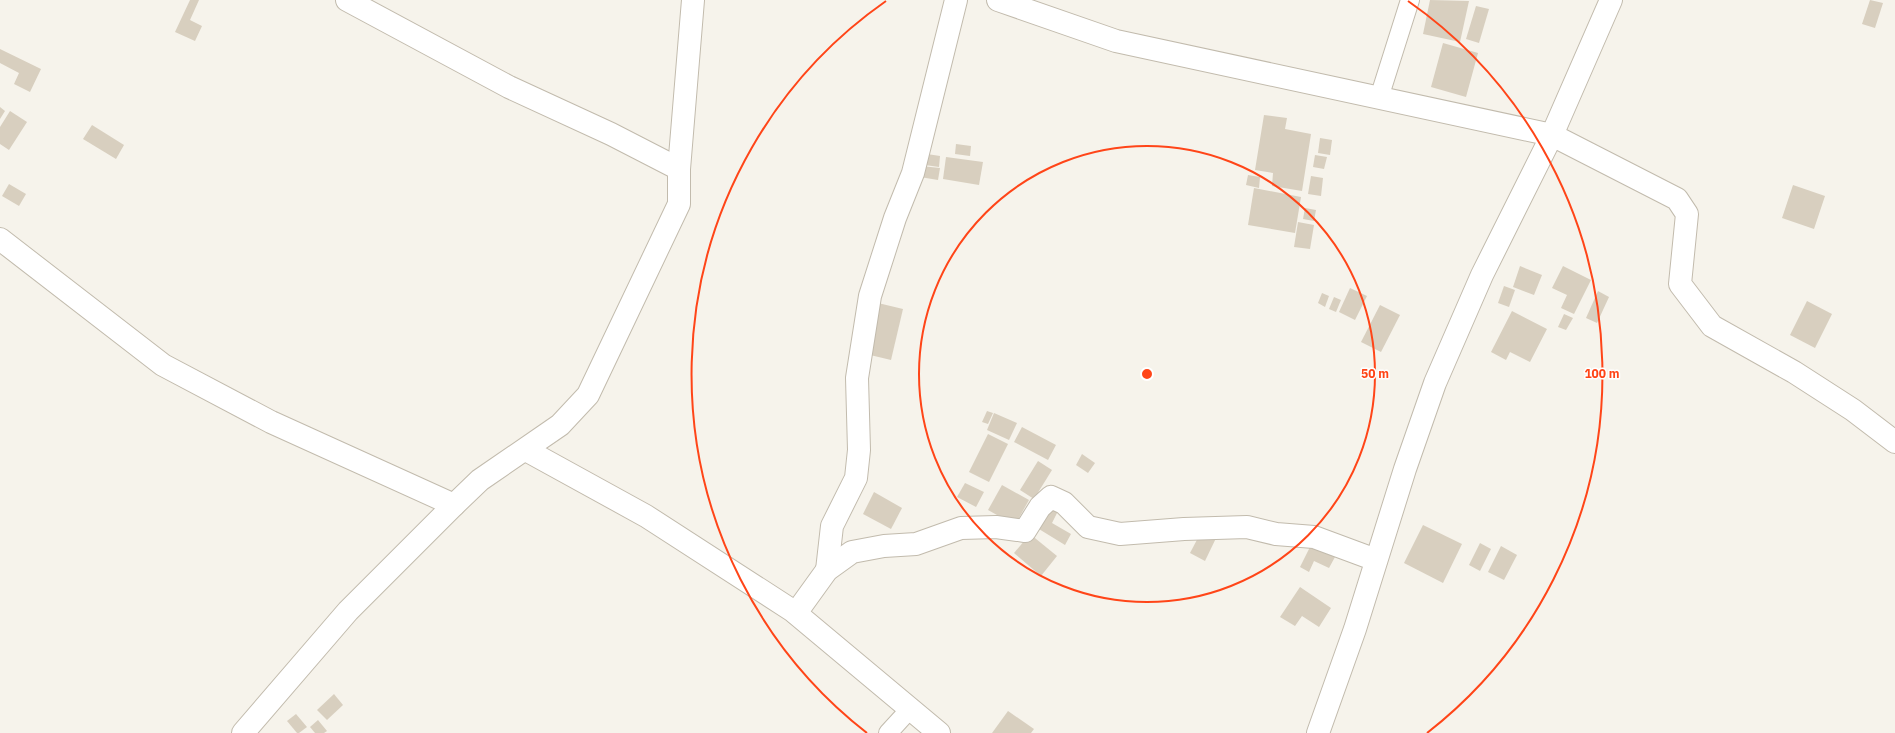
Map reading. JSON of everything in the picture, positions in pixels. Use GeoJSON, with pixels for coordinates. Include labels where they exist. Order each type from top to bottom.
{"type":"FeatureCollection","features":[{"type":"Feature","properties":{"kind":"street"},"geometry":{"type":"LineString","coordinates":[[347,0],[509,86],[611,134],[679,169]]}},
{"type":"Feature","properties":{"kind":"street"},"geometry":{"type":"LineString","coordinates":[[243,733],[348,611],[454,505],[480,480],[526,450],[560,425],[588,395],[679,204],[679,169],[694,0]]}},
{"type":"Feature","properties":{"kind":"street"},"geometry":{"type":"LineString","coordinates":[[827,570],[832,526],[856,478],[859,450],[857,378],[870,296],[895,218],[913,173],[956,0]]}},
{"type":"Feature","properties":{"kind":"street"},"geometry":{"type":"LineString","coordinates":[[998,0],[1116,41],[1552,135],[1678,199],[1687,214],[1680,284],[1712,326],[1794,372],[1853,410],[1895,442]]}},
{"type":"Feature","properties":{"kind":"street"},"geometry":{"type":"LineString","coordinates":[[1318,733],[1355,628],[1435,383],[1482,275],[1552,135],[1611,0]]}},
{"type":"Feature","properties":{"kind":"street"},"geometry":{"type":"LineString","coordinates":[[0,239],[163,365],[271,422],[454,505]]}},
{"type":"Feature","properties":{"kind":"street"},"geometry":{"type":"LineString","coordinates":[[526,450],[646,516],[796,613],[939,733]]}},
{"type":"Feature","properties":{"kind":"street"},"geometry":{"type":"LineString","coordinates":[[796,613],[827,570],[852,552],[884,546],[916,544],[961,528],[996,527],[1026,530],[1040,507],[1051,497],[1064,503],[1088,527],[1120,534],[1184,529],[1247,527],[1276,534],[1314,537],[1376,560]]}},
{"type":"Feature","properties":{"kind":"lane"},"geometry":{"type":"LineString","coordinates":[[1380,98],[1410,0]]}},
{"type":"Feature","properties":{"kind":"lane"},"geometry":{"type":"LineString","coordinates":[[888,733],[910,709]]}},
{"type":"Feature","properties":{"kind":"building"},"geometry":{"type":"Polygon","coordinates":[[[190,0],[199,0],[190,20],[202,26],[195,41],[175,32],[190,0]]]}},
{"type":"Feature","properties":{"kind":"building"},"geometry":{"type":"Polygon","coordinates":[[[1430,0],[1469,1],[1460,42],[1423,34],[1430,0]]]}},
{"type":"Feature","properties":{"kind":"building"},"geometry":{"type":"Polygon","coordinates":[[[1870,0],[1883,3],[1875,28],[1862,24],[1870,0]]]}},
{"type":"Feature","properties":{"kind":"building"},"geometry":{"type":"Polygon","coordinates":[[[1476,6],[1489,9],[1479,43],[1466,39],[1476,6]]]}},
{"type":"Feature","properties":{"kind":"building"},"geometry":{"type":"Polygon","coordinates":[[[1443,43],[1478,53],[1466,97],[1431,87],[1443,43]]]}},
{"type":"Feature","properties":{"kind":"building"},"geometry":{"type":"Polygon","coordinates":[[[0,49],[41,69],[30,92],[14,84],[19,73],[0,63],[0,49]]]}},
{"type":"Feature","properties":{"kind":"building"},"geometry":{"type":"Polygon","coordinates":[[[0,107],[5,111],[0,119],[0,107]]]}},
{"type":"Feature","properties":{"kind":"building"},"geometry":{"type":"Polygon","coordinates":[[[10,111],[27,122],[9,150],[0,144],[0,127],[10,111]]]}},
{"type":"Feature","properties":{"kind":"building"},"geometry":{"type":"Polygon","coordinates":[[[1264,115],[1287,118],[1285,129],[1311,134],[1302,191],[1272,186],[1273,173],[1255,170],[1264,115]]]}},
{"type":"Feature","properties":{"kind":"building"},"geometry":{"type":"Polygon","coordinates":[[[92,125],[124,145],[116,159],[83,139],[92,125]]]}},
{"type":"Feature","properties":{"kind":"building"},"geometry":{"type":"Polygon","coordinates":[[[1320,138],[1332,140],[1330,155],[1318,153],[1320,138]]]}},
{"type":"Feature","properties":{"kind":"building"},"geometry":{"type":"Polygon","coordinates":[[[956,144],[971,146],[970,156],[955,154],[956,144]]]}},
{"type":"Feature","properties":{"kind":"building"},"geometry":{"type":"Polygon","coordinates":[[[927,154],[940,156],[939,167],[925,165],[927,154]]]}},
{"type":"Feature","properties":{"kind":"building"},"geometry":{"type":"Polygon","coordinates":[[[1315,155],[1327,157],[1324,169],[1313,167],[1315,155]]]}},
{"type":"Feature","properties":{"kind":"building"},"geometry":{"type":"Polygon","coordinates":[[[946,157],[983,162],[979,185],[943,179],[946,157]]]}},
{"type":"Feature","properties":{"kind":"building"},"geometry":{"type":"Polygon","coordinates":[[[921,166],[940,168],[938,180],[920,177],[921,166]]]}},
{"type":"Feature","properties":{"kind":"building"},"geometry":{"type":"Polygon","coordinates":[[[1248,175],[1260,177],[1259,188],[1246,185],[1248,175]]]}},
{"type":"Feature","properties":{"kind":"building"},"geometry":{"type":"Polygon","coordinates":[[[1311,176],[1323,178],[1321,196],[1308,194],[1311,176]]]}},
{"type":"Feature","properties":{"kind":"building"},"geometry":{"type":"Polygon","coordinates":[[[9,184],[26,194],[19,206],[2,196],[9,184]]]}},
{"type":"Feature","properties":{"kind":"building"},"geometry":{"type":"Polygon","coordinates":[[[1793,185],[1825,196],[1814,229],[1782,218],[1793,185]]]}},
{"type":"Feature","properties":{"kind":"building"},"geometry":{"type":"Polygon","coordinates":[[[1254,188],[1301,197],[1295,233],[1248,225],[1254,188]]]}},
{"type":"Feature","properties":{"kind":"building"},"geometry":{"type":"Polygon","coordinates":[[[1305,208],[1316,210],[1314,221],[1303,219],[1305,208]]]}},
{"type":"Feature","properties":{"kind":"building"},"geometry":{"type":"Polygon","coordinates":[[[1298,222],[1314,225],[1310,249],[1294,247],[1298,222]]]}},
{"type":"Feature","properties":{"kind":"building"},"geometry":{"type":"Polygon","coordinates":[[[1520,266],[1542,275],[1534,295],[1513,287],[1520,266]]]}},
{"type":"Feature","properties":{"kind":"building"},"geometry":{"type":"Polygon","coordinates":[[[1563,266],[1591,280],[1574,314],[1561,308],[1567,295],[1552,288],[1563,266]]]}},
{"type":"Feature","properties":{"kind":"building"},"geometry":{"type":"Polygon","coordinates":[[[1504,286],[1515,290],[1509,307],[1498,303],[1504,286]]]}},
{"type":"Feature","properties":{"kind":"building"},"geometry":{"type":"Polygon","coordinates":[[[1350,288],[1367,296],[1355,320],[1339,312],[1350,288]]]}},
{"type":"Feature","properties":{"kind":"building"},"geometry":{"type":"Polygon","coordinates":[[[1598,291],[1609,297],[1597,323],[1586,318],[1598,291]]]}},
{"type":"Feature","properties":{"kind":"building"},"geometry":{"type":"Polygon","coordinates":[[[1322,293],[1329,296],[1325,307],[1318,303],[1322,293]]]}},
{"type":"Feature","properties":{"kind":"building"},"geometry":{"type":"Polygon","coordinates":[[[1334,297],[1341,300],[1336,312],[1329,309],[1334,297]]]}},
{"type":"Feature","properties":{"kind":"building"},"geometry":{"type":"Polygon","coordinates":[[[1807,301],[1832,314],[1815,348],[1790,335],[1807,301]]]}},
{"type":"Feature","properties":{"kind":"building"},"geometry":{"type":"Polygon","coordinates":[[[878,303],[903,309],[891,360],[866,354],[878,303]]]}},
{"type":"Feature","properties":{"kind":"building"},"geometry":{"type":"Polygon","coordinates":[[[1380,305],[1400,315],[1381,352],[1361,342],[1380,305]]]}},
{"type":"Feature","properties":{"kind":"building"},"geometry":{"type":"Polygon","coordinates":[[[1512,311],[1547,329],[1530,362],[1510,352],[1506,360],[1491,352],[1512,311]]]}},
{"type":"Feature","properties":{"kind":"building"},"geometry":{"type":"Polygon","coordinates":[[[1564,314],[1573,318],[1566,330],[1558,327],[1564,314]]]}},
{"type":"Feature","properties":{"kind":"building"},"geometry":{"type":"Polygon","coordinates":[[[987,411],[993,413],[988,424],[982,422],[987,411]]]}},
{"type":"Feature","properties":{"kind":"building"},"geometry":{"type":"Polygon","coordinates":[[[994,413],[1017,423],[1009,440],[987,430],[994,413]]]}},
{"type":"Feature","properties":{"kind":"building"},"geometry":{"type":"Polygon","coordinates":[[[1022,427],[1056,445],[1048,460],[1014,442],[1022,427]]]}},
{"type":"Feature","properties":{"kind":"building"},"geometry":{"type":"Polygon","coordinates":[[[988,434],[1008,444],[989,482],[969,472],[988,434]]]}},
{"type":"Feature","properties":{"kind":"building"},"geometry":{"type":"Polygon","coordinates":[[[1082,454],[1095,463],[1088,473],[1076,465],[1082,454]]]}},
{"type":"Feature","properties":{"kind":"building"},"geometry":{"type":"Polygon","coordinates":[[[1038,461],[1052,470],[1034,499],[1020,490],[1038,461]]]}},
{"type":"Feature","properties":{"kind":"building"},"geometry":{"type":"Polygon","coordinates":[[[965,483],[984,492],[976,507],[957,497],[965,483]]]}},
{"type":"Feature","properties":{"kind":"building"},"geometry":{"type":"Polygon","coordinates":[[[1002,485],[1029,500],[1015,525],[988,510],[1002,485]]]}},
{"type":"Feature","properties":{"kind":"building"},"geometry":{"type":"Polygon","coordinates":[[[874,492],[902,508],[891,529],[863,514],[874,492]]]}},
{"type":"Feature","properties":{"kind":"building"},"geometry":{"type":"Polygon","coordinates":[[[1047,504],[1058,511],[1052,523],[1071,534],[1065,545],[1034,526],[1047,504]]]}},
{"type":"Feature","properties":{"kind":"building"},"geometry":{"type":"Polygon","coordinates":[[[1423,525],[1462,544],[1443,583],[1404,563],[1423,525]]]}},
{"type":"Feature","properties":{"kind":"building"},"geometry":{"type":"Polygon","coordinates":[[[1030,534],[1057,556],[1041,576],[1014,553],[1030,534]]]}},
{"type":"Feature","properties":{"kind":"building"},"geometry":{"type":"Polygon","coordinates":[[[1200,534],[1218,534],[1205,561],[1190,553],[1200,534]]]}},
{"type":"Feature","properties":{"kind":"building"},"geometry":{"type":"Polygon","coordinates":[[[1480,543],[1491,549],[1480,571],[1469,565],[1480,543]]]}},
{"type":"Feature","properties":{"kind":"building"},"geometry":{"type":"Polygon","coordinates":[[[1311,545],[1335,557],[1329,568],[1314,561],[1309,572],[1300,567],[1311,545]]]}},
{"type":"Feature","properties":{"kind":"building"},"geometry":{"type":"Polygon","coordinates":[[[1501,546],[1517,555],[1504,580],[1488,572],[1501,546]]]}},
{"type":"Feature","properties":{"kind":"building"},"geometry":{"type":"Polygon","coordinates":[[[1300,587],[1331,608],[1319,627],[1302,616],[1295,626],[1280,617],[1300,587]]]}},
{"type":"Feature","properties":{"kind":"building"},"geometry":{"type":"Polygon","coordinates":[[[334,694],[343,705],[327,720],[317,710],[334,694]]]}},
{"type":"Feature","properties":{"kind":"building"},"geometry":{"type":"Polygon","coordinates":[[[1008,711],[1034,729],[1031,733],[992,733],[1008,711]]]}},
{"type":"Feature","properties":{"kind":"building"},"geometry":{"type":"Polygon","coordinates":[[[296,714],[307,727],[299,733],[297,733],[287,721],[296,714]]]}},
{"type":"Feature","properties":{"kind":"building"},"geometry":{"type":"Polygon","coordinates":[[[318,720],[327,731],[324,733],[315,733],[310,727],[318,720]]]}}]}
